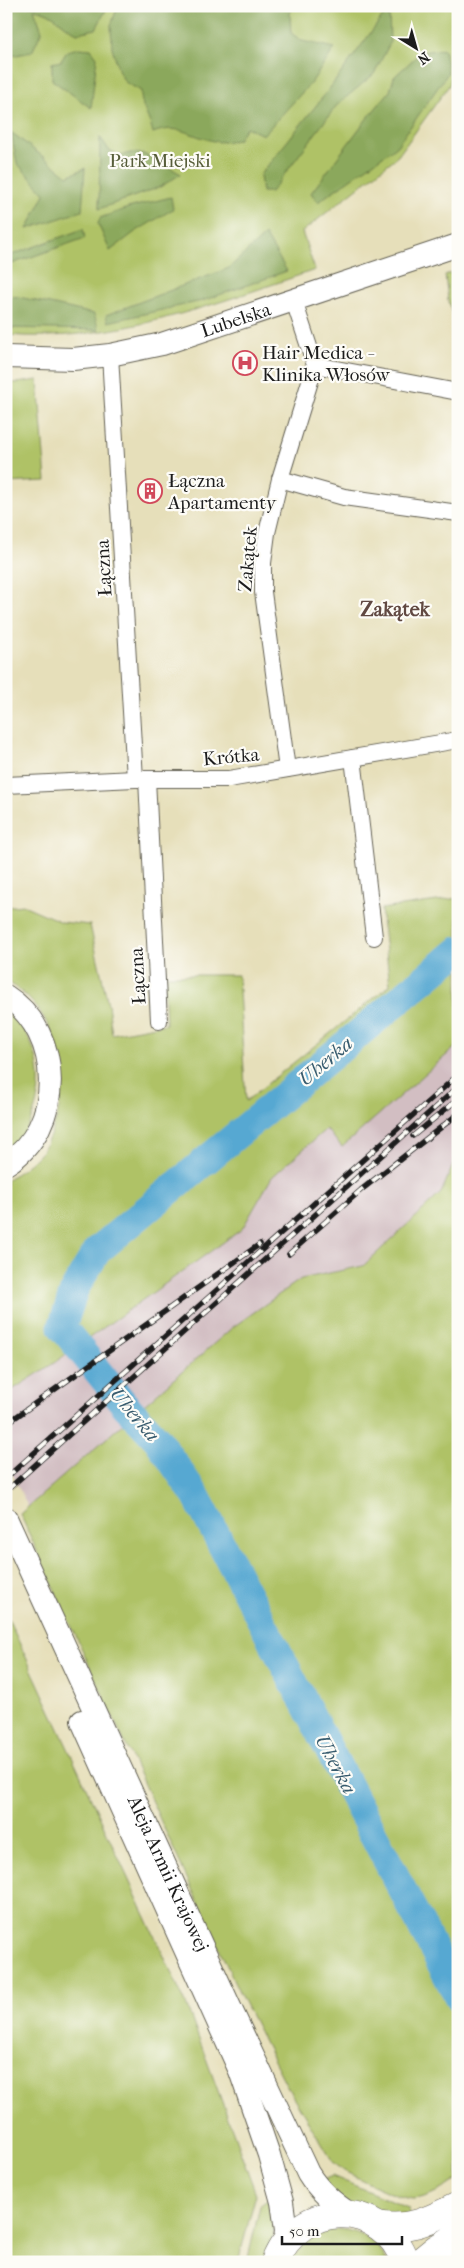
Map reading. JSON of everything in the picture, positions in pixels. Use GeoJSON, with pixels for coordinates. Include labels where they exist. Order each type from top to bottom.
{"type":"FeatureCollection","features":[{"type":"Feature","properties":{"kind":"highway"},"geometry":{"type":"LineString","coordinates":[[280,2251],[296,2230],[322,2216],[352,2215],[377,2225],[407,2227],[422,2223],[458,2206]]}},
{"type":"Feature","properties":{"kind":"highway"},"geometry":{"type":"LineString","coordinates":[[377,2225],[396,2243],[405,2262]]}},
{"type":"Feature","properties":{"kind":"highway"},"geometry":{"type":"LineString","coordinates":[[420,2262],[436,2249],[458,2236]]}},
{"type":"Feature","properties":{"kind":"main road","name":"Lubelska"},"geometry":{"type":"LineString","coordinates":[[6,357],[73,358],[110,355],[162,344],[458,245]]}},
{"type":"Feature","properties":{"kind":"main road"},"geometry":{"type":"LineString","coordinates":[[6,996],[26,1014],[42,1039],[48,1058],[50,1084],[49,1102],[40,1130],[22,1153],[6,1164]]}},
{"type":"Feature","properties":{"kind":"main road","name":"Aleja Armii Krajowej"},"geometry":{"type":"LineString","coordinates":[[6,1518],[222,2011],[240,2071],[269,2155],[282,2202],[286,2230],[280,2251]]}},
{"type":"Feature","properties":{"kind":"main road","name":"Aleja Armii Krajowej"},"geometry":{"type":"LineString","coordinates":[[6,1554],[222,2011],[313,2180],[330,2199],[352,2215]]}},
{"type":"Feature","properties":{"kind":"street"},"geometry":{"type":"LineString","coordinates":[[294,300],[315,364],[458,392]]}},
{"type":"Feature","properties":{"kind":"street","name":"Łączna"},"geometry":{"type":"LineString","coordinates":[[110,355],[159,1021]]}},
{"type":"Feature","properties":{"kind":"street","name":"Zakątek"},"geometry":{"type":"LineString","coordinates":[[287,769],[262,592],[263,563],[280,479],[315,364]]}},
{"type":"Feature","properties":{"kind":"street"},"geometry":{"type":"LineString","coordinates":[[280,479],[344,498],[458,513]]}},
{"type":"Feature","properties":{"kind":"street","name":"Krótka"},"geometry":{"type":"LineString","coordinates":[[6,785],[141,779],[229,779],[458,740]]}},
{"type":"Feature","properties":{"kind":"street"},"geometry":{"type":"LineString","coordinates":[[353,758],[374,937]]}},
{"type":"Feature","properties":{"kind":"shaded area"},"geometry":{"type":"Polygon","coordinates":[[[458,1045],[458,1154],[441,1193],[363,1266],[301,1279],[157,1395],[28,1507],[6,1461],[6,1394],[54,1363],[242,1229],[272,1177],[327,1128],[342,1147],[458,1045]]]}},
{"type":"Feature","properties":{"kind":"green space","name":"Park Miejski"},"geometry":{"type":"Polygon","coordinates":[[[6,6],[458,6],[458,37],[450,84],[398,156],[302,232],[315,270],[201,308],[125,327],[86,333],[46,336],[6,335],[6,6]]]}},
{"type":"Feature","properties":{"kind":"green space"},"geometry":{"type":"Polygon","coordinates":[[[6,6],[108,6],[96,29],[77,33],[47,13],[34,9],[42,31],[32,52],[16,55],[6,51],[6,6]]]}},
{"type":"Feature","properties":{"kind":"green space"},"geometry":{"type":"Polygon","coordinates":[[[118,6],[293,6],[290,14],[291,33],[302,41],[335,48],[311,83],[263,135],[246,127],[238,140],[217,142],[184,131],[170,129],[153,133],[142,102],[141,91],[125,82],[119,72],[112,47],[111,25],[118,6]]]}},
{"type":"Feature","properties":{"kind":"green space"},"geometry":{"type":"Polygon","coordinates":[[[389,8],[390,43],[374,74],[337,105],[271,192],[262,192],[260,175],[327,92],[389,8]]]}},
{"type":"Feature","properties":{"kind":"green space"},"geometry":{"type":"Polygon","coordinates":[[[79,48],[91,49],[97,57],[91,108],[52,80],[52,63],[61,61],[67,51],[79,48]]]}},
{"type":"Feature","properties":{"kind":"green space"},"geometry":{"type":"Polygon","coordinates":[[[444,49],[448,73],[397,146],[318,202],[311,193],[390,91],[394,77],[421,52],[444,49]]]}},
{"type":"Feature","properties":{"kind":"green space"},"geometry":{"type":"Polygon","coordinates":[[[11,132],[68,176],[85,168],[82,211],[27,229],[45,194],[17,163],[11,132]]]}},
{"type":"Feature","properties":{"kind":"green space"},"geometry":{"type":"Polygon","coordinates":[[[100,137],[109,150],[122,156],[129,153],[145,154],[181,174],[160,187],[99,209],[100,137]]]}},
{"type":"Feature","properties":{"kind":"green space"},"geometry":{"type":"Polygon","coordinates":[[[171,197],[173,209],[135,232],[110,251],[98,224],[100,218],[128,208],[171,197]]]}},
{"type":"Feature","properties":{"kind":"green space"},"geometry":{"type":"Polygon","coordinates":[[[83,229],[85,238],[6,266],[6,257],[83,229]]]}},
{"type":"Feature","properties":{"kind":"green space"},"geometry":{"type":"Polygon","coordinates":[[[265,235],[287,271],[202,301],[108,322],[106,315],[229,268],[265,235]]]}},
{"type":"Feature","properties":{"kind":"green space"},"geometry":{"type":"Polygon","coordinates":[[[458,270],[458,330],[448,300],[445,275],[458,270]]]}},
{"type":"Feature","properties":{"kind":"green space"},"geometry":{"type":"Polygon","coordinates":[[[6,296],[19,297],[94,314],[99,330],[6,328],[6,296]]]}},
{"type":"Feature","properties":{"kind":"green space"},"geometry":{"type":"Polygon","coordinates":[[[38,380],[46,481],[6,483],[6,382],[17,383],[38,380]]]}},
{"type":"Feature","properties":{"kind":"green space"},"geometry":{"type":"Polygon","coordinates":[[[458,898],[458,1045],[342,1147],[326,1129],[272,1177],[242,1229],[54,1363],[6,1394],[6,1180],[30,1163],[44,1148],[56,1120],[60,1101],[61,1081],[60,1061],[55,1042],[47,1024],[37,1007],[23,993],[6,981],[6,907],[23,905],[62,922],[90,925],[108,1004],[112,1034],[166,1024],[164,975],[238,975],[246,1101],[390,985],[381,909],[458,898]]]}},
{"type":"Feature","properties":{"kind":"green space"},"geometry":{"type":"Polygon","coordinates":[[[6,1009],[17,1021],[33,1047],[39,1076],[35,1107],[30,1122],[22,1139],[6,1151],[6,1009]]]}},
{"type":"Feature","properties":{"kind":"green space"},"geometry":{"type":"Polygon","coordinates":[[[458,1154],[458,2180],[431,2194],[414,2199],[399,2196],[379,2188],[344,2171],[333,2162],[289,2090],[241,1996],[20,1514],[233,1327],[301,1279],[363,1266],[441,1193],[458,1154]]]}},
{"type":"Feature","properties":{"kind":"green space"},"geometry":{"type":"Polygon","coordinates":[[[6,1614],[186,2004],[256,2194],[238,2262],[6,2262],[6,1614]]]}},
{"type":"Feature","properties":{"kind":"green space"},"geometry":{"type":"Polygon","coordinates":[[[332,2176],[408,2208],[411,2216],[397,2218],[344,2203],[323,2180],[332,2176]]]}},
{"type":"Feature","properties":{"kind":"green space"},"geometry":{"type":"Polygon","coordinates":[[[271,2200],[274,2231],[268,2252],[264,2262],[247,2262],[260,2206],[264,2201],[271,2200]]]}},
{"type":"Feature","properties":{"kind":"green space"},"geometry":{"type":"Polygon","coordinates":[[[334,2229],[351,2231],[365,2237],[378,2248],[387,2262],[288,2262],[309,2237],[334,2229]]]}},
{"type":"Feature","properties":{"kind":"waterway","name":"Uherka"},"geometry":{"type":"LineString","coordinates":[[458,951],[97,1251],[75,1288],[62,1327],[125,1405],[157,1439],[196,1496],[458,1996]]}},
{"type":"Feature","properties":{"kind":"railway"},"geometry":{"type":"LineString","coordinates":[[6,1478],[458,1075]]}},
{"type":"Feature","properties":{"kind":"railway"},"geometry":{"type":"LineString","coordinates":[[6,1491],[458,1087]]}},
{"type":"Feature","properties":{"kind":"railway"},"geometry":{"type":"LineString","coordinates":[[413,1136],[458,1099]]}},
{"type":"Feature","properties":{"kind":"railway"},"geometry":{"type":"LineString","coordinates":[[289,1254],[361,1190],[458,1114]]}},
{"type":"Feature","properties":{"kind":"railway"},"geometry":{"type":"LineString","coordinates":[[6,1424],[260,1244]]}},
{"type":"Feature","properties":{"kind":"place","name":"Hair Medica - Klinika Włosów"},"geometry":{"type":"Point","coordinates":[245,363]}},
{"type":"Feature","properties":{"kind":"place","name":"Łączna Apartamenty"},"geometry":{"type":"Point","coordinates":[150,491]}},
{"type":"Feature","properties":{"kind":"district","name":"Zakątek"},"geometry":{"type":"Point","coordinates":[395,609]}}]}
